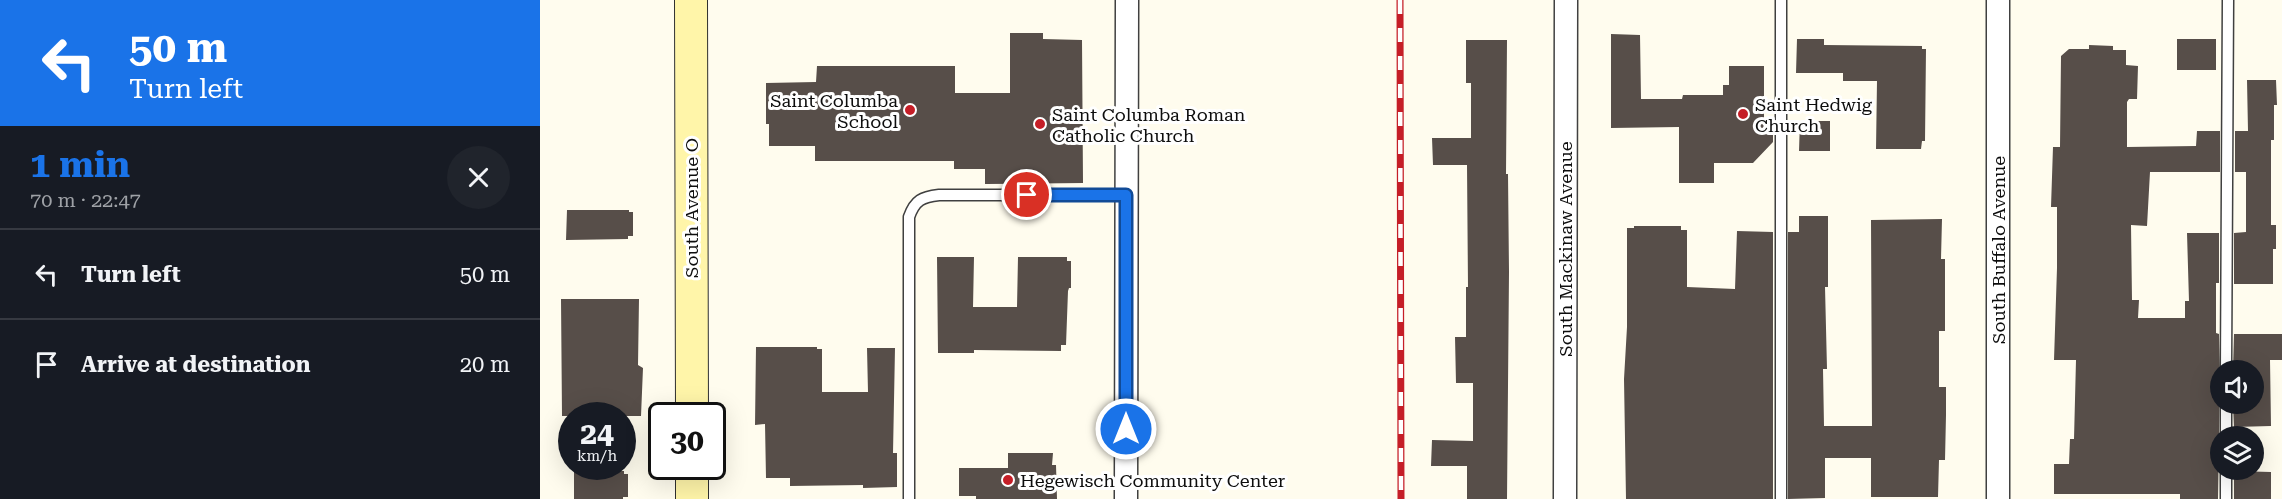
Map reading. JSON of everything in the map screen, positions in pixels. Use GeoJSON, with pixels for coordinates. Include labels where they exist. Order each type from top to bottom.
{"type":"FeatureCollection","features":[{"type":"Feature","properties":{"kind":"main road","name":"South Avenue O"},"geometry":{"type":"LineString","coordinates":[[691,0],[692,402]]}},
{"type":"Feature","properties":{"kind":"main road"},"geometry":{"type":"LineString","coordinates":[[692,480],[692,499]]}},
{"type":"Feature","properties":{"kind":"street"},"geometry":{"type":"LineString","coordinates":[[1126,499],[1127,0]]}},
{"type":"Feature","properties":{"kind":"street","name":"South Mackinaw Avenue"},"geometry":{"type":"LineString","coordinates":[[1565,499],[1566,0]]}},
{"type":"Feature","properties":{"kind":"street","name":"South Buffalo Avenue"},"geometry":{"type":"LineString","coordinates":[[1998,0],[1998,499]]}},
{"type":"Feature","properties":{"kind":"lane"},"geometry":{"type":"LineString","coordinates":[[1781,0],[1781,499]]}},
{"type":"Feature","properties":{"kind":"lane"},"geometry":{"type":"LineString","coordinates":[[2226,360],[2228,0]]}},
{"type":"Feature","properties":{"kind":"lane"},"geometry":{"type":"LineString","coordinates":[[909,499],[909,217],[914,204],[922,197],[939,195],[1126,195]]}},
{"type":"Feature","properties":{"kind":"lane"},"geometry":{"type":"LineString","coordinates":[[2226,480],[2226,499]]}},
{"type":"Feature","properties":{"kind":"building"},"geometry":{"type":"Polygon","coordinates":[[[1010,33],[1043,33],[1043,39],[1082,40],[1083,183],[985,184],[985,169],[954,169],[954,161],[815,161],[815,146],[769,146],[769,124],[766,124],[766,83],[816,82],[817,66],[955,66],[955,93],[1010,93],[1010,33]]]}},
{"type":"Feature","properties":{"kind":"building"},"geometry":{"type":"Polygon","coordinates":[[[1611,34],[1640,35],[1641,99],[1682,99],[1683,95],[1723,95],[1723,85],[1729,85],[1729,66],[1764,66],[1764,122],[1773,121],[1773,142],[1753,163],[1714,163],[1714,183],[1679,183],[1679,127],[1611,128],[1611,34]]]}},
{"type":"Feature","properties":{"kind":"building"},"geometry":{"type":"Polygon","coordinates":[[[1797,39],[1824,39],[1824,45],[1922,46],[1922,49],[1926,49],[1925,141],[1922,141],[1921,149],[1876,149],[1877,81],[1843,81],[1843,73],[1796,73],[1797,39]]]}},
{"type":"Feature","properties":{"kind":"building"},"geometry":{"type":"Polygon","coordinates":[[[2177,39],[2216,39],[2216,70],[2177,70],[2177,39]]]}},
{"type":"Feature","properties":{"kind":"building"},"geometry":{"type":"Polygon","coordinates":[[[1466,40],[1507,40],[1506,174],[1508,174],[1509,272],[1507,499],[1467,499],[1467,466],[1431,466],[1432,440],[1473,441],[1473,383],[1456,383],[1455,337],[1466,337],[1467,165],[1433,165],[1432,138],[1471,138],[1471,83],[1466,83],[1466,40]]]}},
{"type":"Feature","properties":{"kind":"building"},"geometry":{"type":"Polygon","coordinates":[[[2089,45],[2113,46],[2113,50],[2126,50],[2126,65],[2138,66],[2137,99],[2129,99],[2127,102],[2127,147],[2196,146],[2197,131],[2220,131],[2220,172],[2150,172],[2147,226],[2131,225],[2132,300],[2139,300],[2138,318],[2185,318],[2185,301],[2189,301],[2187,233],[2219,233],[2216,333],[2219,334],[2220,360],[2210,360],[2210,414],[2219,414],[2219,426],[2210,426],[2210,480],[2218,480],[2218,499],[2180,499],[2180,494],[2054,494],[2054,464],[2069,464],[2070,439],[2074,439],[2076,360],[2054,360],[2057,207],[2051,207],[2053,147],[2060,147],[2061,56],[2069,49],[2089,49],[2089,45]]]}},
{"type":"Feature","properties":{"kind":"building"},"geometry":{"type":"Polygon","coordinates":[[[2247,80],[2276,80],[2277,105],[2274,105],[2274,140],[2271,140],[2271,225],[2276,225],[2273,284],[2234,284],[2234,233],[2246,232],[2246,172],[2235,172],[2235,131],[2248,131],[2247,80]]]}},
{"type":"Feature","properties":{"kind":"building"},"geometry":{"type":"Polygon","coordinates":[[[1800,121],[1830,121],[1830,151],[1799,151],[1800,121]]]}},
{"type":"Feature","properties":{"kind":"building"},"geometry":{"type":"Polygon","coordinates":[[[567,210],[629,210],[633,212],[633,236],[628,236],[628,239],[566,240],[567,210]]]}},
{"type":"Feature","properties":{"kind":"building"},"geometry":{"type":"Polygon","coordinates":[[[1799,216],[1828,216],[1828,287],[1825,287],[1827,369],[1823,369],[1824,426],[1872,426],[1871,220],[1942,219],[1941,259],[1945,259],[1945,331],[1939,331],[1939,387],[1946,387],[1946,415],[1945,460],[1939,460],[1938,497],[1871,497],[1871,458],[1825,458],[1825,498],[1788,499],[1788,232],[1799,232],[1799,216]]]}},
{"type":"Feature","properties":{"kind":"building"},"geometry":{"type":"Polygon","coordinates":[[[1634,226],[1681,226],[1681,230],[1687,230],[1687,287],[1735,289],[1737,231],[1773,232],[1773,499],[1626,499],[1624,379],[1627,327],[1627,228],[1634,228],[1634,226]]]}},
{"type":"Feature","properties":{"kind":"building"},"geometry":{"type":"Polygon","coordinates":[[[937,257],[974,257],[973,307],[1017,307],[1018,257],[1067,257],[1067,261],[1071,261],[1071,288],[1068,291],[1066,345],[1061,345],[1061,351],[974,350],[974,353],[938,353],[937,257]]]}},
{"type":"Feature","properties":{"kind":"building"},"geometry":{"type":"Polygon","coordinates":[[[561,299],[639,299],[638,365],[643,368],[641,416],[636,416],[636,402],[562,402],[561,299]]]}},
{"type":"Feature","properties":{"kind":"building"},"geometry":{"type":"Polygon","coordinates":[[[2234,334],[2282,334],[2282,360],[2270,360],[2271,426],[2234,426],[2233,414],[2264,414],[2264,360],[2233,360],[2234,334]]]}},
{"type":"Feature","properties":{"kind":"building"},"geometry":{"type":"Polygon","coordinates":[[[756,347],[817,347],[817,349],[822,349],[822,392],[868,392],[867,348],[895,348],[893,453],[897,453],[897,487],[790,486],[790,478],[766,478],[765,424],[755,425],[756,347]]]}},
{"type":"Feature","properties":{"kind":"building","name":"Hegewisch Community Center"},"geometry":{"type":"Polygon","coordinates":[[[1008,453],[1053,453],[1052,465],[1056,465],[1057,499],[976,499],[976,496],[959,496],[959,468],[1008,468],[1008,453]]]}},
{"type":"Feature","properties":{"kind":"building"},"geometry":{"type":"Polygon","coordinates":[[[2264,472],[2271,472],[2271,499],[2234,499],[2234,480],[2264,480],[2264,472]]]}},
{"type":"Feature","properties":{"kind":"building"},"geometry":{"type":"Polygon","coordinates":[[[574,480],[628,480],[628,497],[623,497],[623,499],[574,499],[574,480]]]}},
{"type":"Feature","properties":{"kind":"railway"},"geometry":{"type":"LineString","coordinates":[[1400,0],[1401,499]]}},
{"type":"Feature","properties":{"kind":"place","name":"Saint Columba School"},"geometry":{"type":"Point","coordinates":[910,110]}},
{"type":"Feature","properties":{"kind":"place","name":"Saint Hedwig Church"},"geometry":{"type":"Point","coordinates":[1743,114]}},
{"type":"Feature","properties":{"kind":"place","name":"Saint Columba Roman Catholic Church"},"geometry":{"type":"Point","coordinates":[1040,124]}},
{"type":"Feature","properties":{"kind":"place","name":"Hegewisch Community Center"},"geometry":{"type":"Point","coordinates":[1008,480]}},
{"type":"Feature","properties":{"kind":"route"},"geometry":{"type":"LineString","coordinates":[[1027,195],[1126,195],[1126,429]]}}]}
